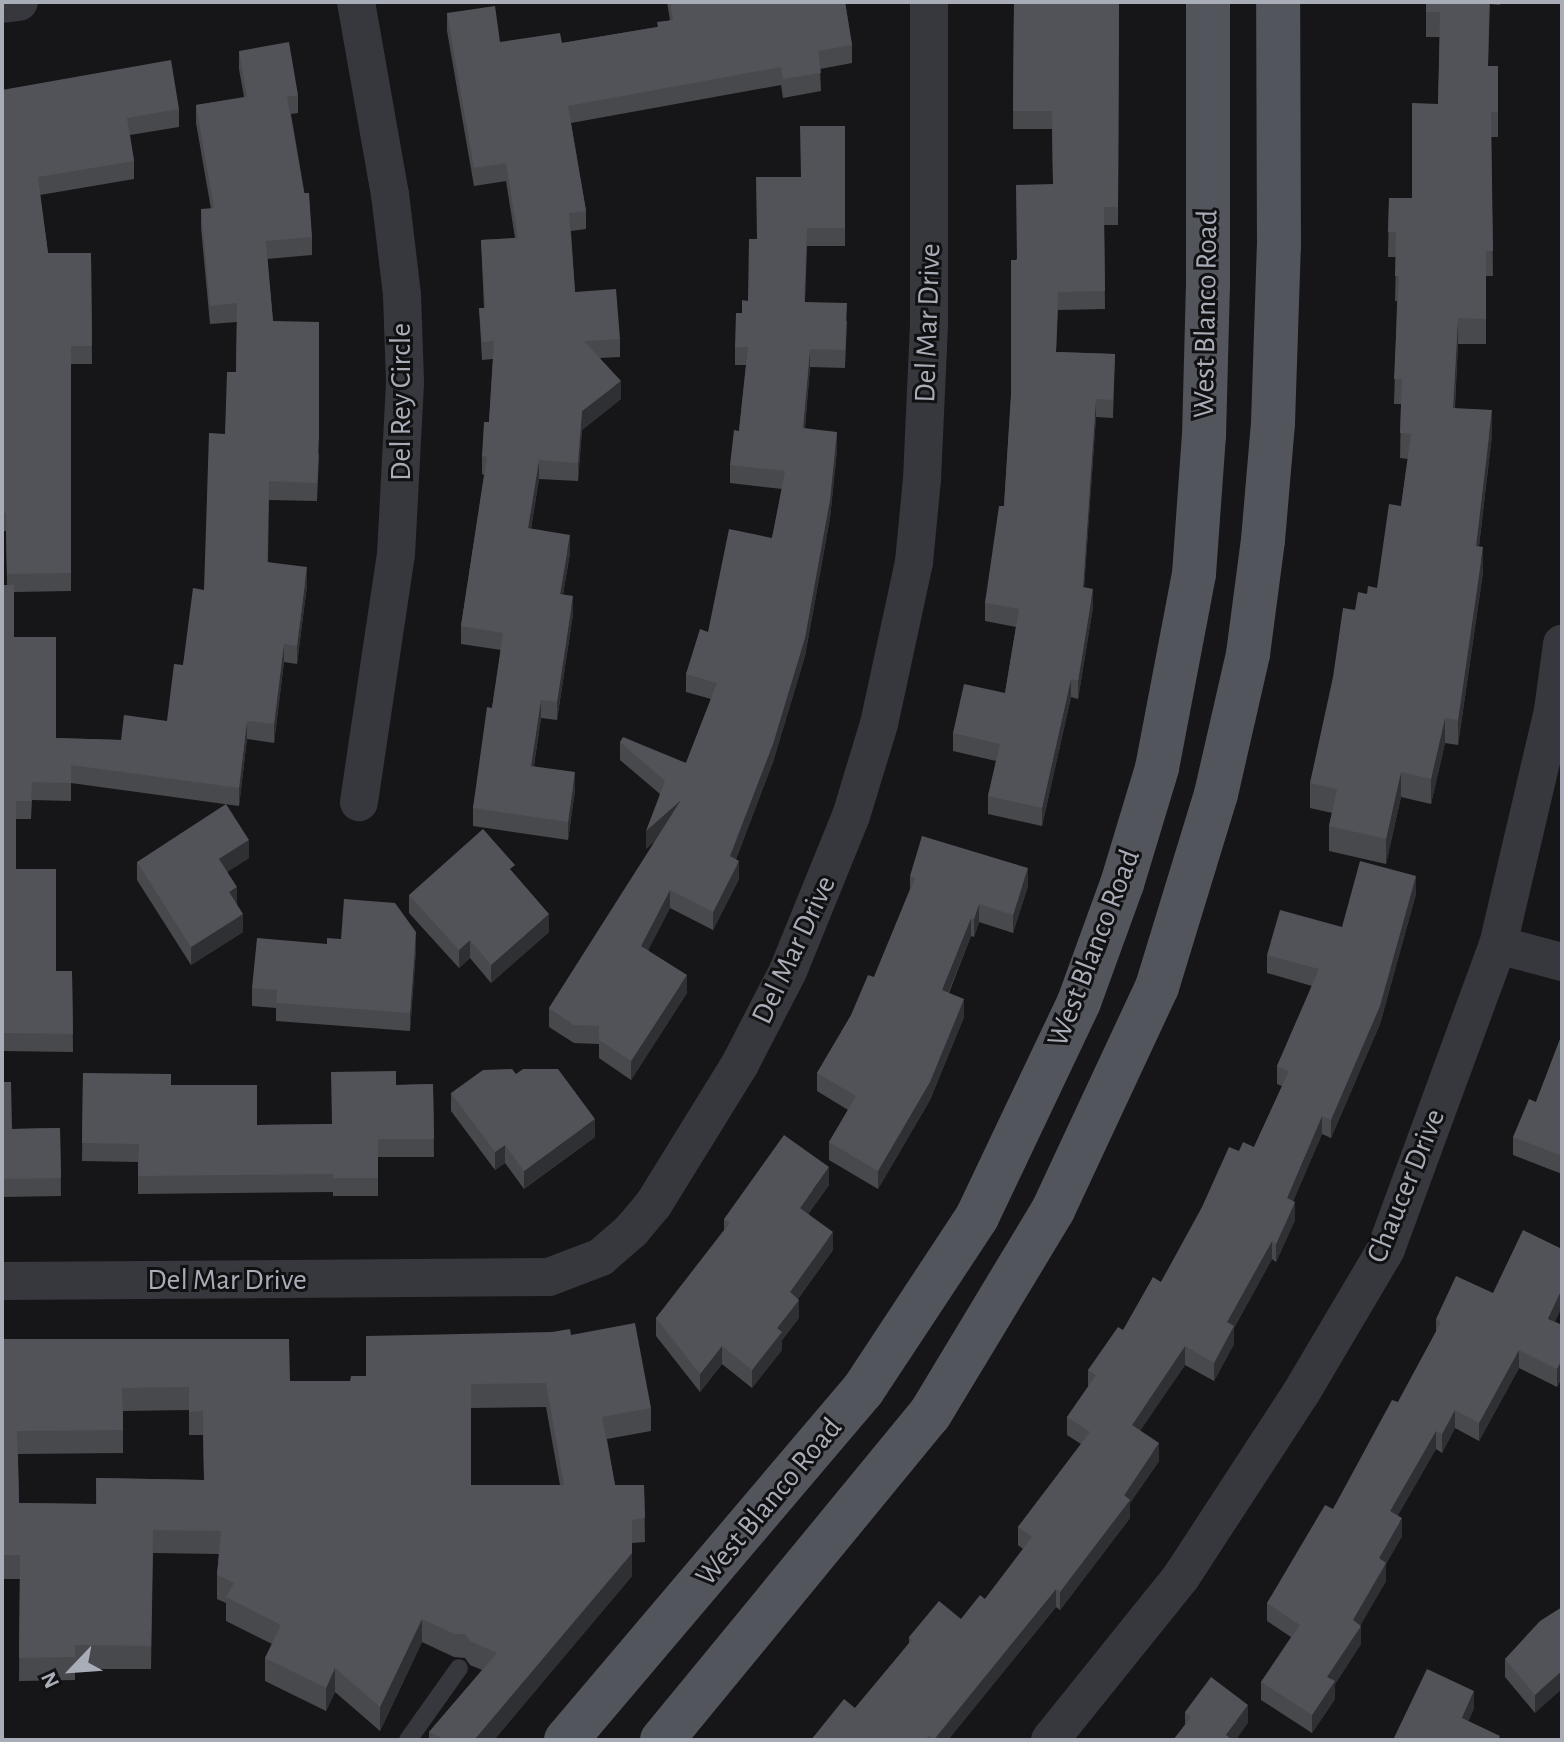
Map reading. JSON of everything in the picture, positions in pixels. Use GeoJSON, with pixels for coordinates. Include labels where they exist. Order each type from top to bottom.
{"type":"FeatureCollection","features":[{"type":"Feature","properties":{"kind":"main road","name":"West Blanco Road"},"geometry":{"type":"LineString","coordinates":[[566,1740],[863,1390],[977,1217],[1079,1002],[1122,884],[1157,768],[1194,574],[1204,436],[1208,285],[1208,2]]}},
{"type":"Feature","properties":{"kind":"main road"},"geometry":{"type":"LineString","coordinates":[[662,1740],[930,1414],[1053,1210],[1157,987],[1216,794],[1248,654],[1263,540],[1273,423],[1279,261],[1278,2]]}},
{"type":"Feature","properties":{"kind":"street"},"geometry":{"type":"LineString","coordinates":[[2,4],[19,2]]}},
{"type":"Feature","properties":{"kind":"street","name":"Del Rey Circle"},"geometry":{"type":"LineString","coordinates":[[356,2],[390,194],[402,295],[405,383],[396,554],[359,802]]}},
{"type":"Feature","properties":{"kind":"street","name":"Del Mar Drive"},"geometry":{"type":"LineString","coordinates":[[2,1281],[549,1277],[601,1257],[631,1231],[653,1205],[740,1064],[788,971],[823,892],[851,816],[882,710],[914,562],[922,479],[929,324],[929,2]]}},
{"type":"Feature","properties":{"kind":"street","name":"Chaucer Drive"},"geometry":{"type":"LineString","coordinates":[[1050,1740],[1181,1577],[1301,1393],[1386,1249],[1498,945],[1553,710],[1562,644]]}},
{"type":"Feature","properties":{"kind":"street"},"geometry":{"type":"LineString","coordinates":[[1498,945],[1562,962]]}},
{"type":"Feature","properties":{"kind":"lane"},"geometry":{"type":"LineString","coordinates":[[408,1740],[459,1668]]}},
{"type":"Feature","properties":{"kind":"building"},"geometry":{"type":"Polygon","coordinates":[[[670,2],[845,2],[852,45],[818,51],[821,73],[783,79],[781,67],[568,106],[586,211],[569,213],[575,292],[616,289],[620,339],[584,341],[621,381],[582,411],[578,463],[539,460],[528,528],[570,535],[560,594],[573,596],[557,702],[541,700],[531,766],[575,772],[568,822],[473,808],[487,707],[492,708],[503,633],[461,626],[487,457],[482,456],[484,422],[489,422],[494,341],[482,342],[479,308],[485,308],[481,240],[518,238],[506,163],[474,168],[447,13],[495,6],[500,42],[560,33],[562,43],[658,27],[657,22],[673,20],[670,2]]]}},
{"type":"Feature","properties":{"kind":"building"},"geometry":{"type":"Polygon","coordinates":[[[1014,2],[1119,2],[1118,207],[1104,207],[1105,291],[1058,292],[1056,352],[1115,354],[1113,400],[1096,399],[1083,587],[1093,589],[1078,681],[1071,679],[1042,808],[988,796],[1000,744],[953,733],[964,684],[1005,693],[1019,609],[985,603],[999,506],[1004,506],[1011,395],[1011,260],[1017,260],[1016,185],[1053,184],[1052,111],[1013,111],[1014,2]]]}},
{"type":"Feature","properties":{"kind":"building"},"geometry":{"type":"Polygon","coordinates":[[[1426,2],[1489,2],[1488,66],[1498,66],[1498,112],[1491,112],[1493,251],[1486,251],[1486,319],[1458,318],[1453,408],[1492,410],[1476,546],[1483,547],[1458,720],[1445,718],[1431,779],[1401,772],[1386,839],[1329,826],[1337,789],[1310,783],[1333,677],[1343,608],[1355,610],[1358,592],[1367,594],[1368,586],[1377,588],[1389,504],[1401,506],[1411,434],[1400,433],[1402,379],[1394,379],[1399,276],[1395,276],[1396,232],[1388,232],[1389,198],[1412,198],[1412,103],[1438,104],[1440,12],[1426,12],[1426,2]]]}},
{"type":"Feature","properties":{"kind":"building"},"geometry":{"type":"Polygon","coordinates":[[[289,42],[298,95],[287,97],[304,193],[309,193],[312,237],[266,241],[273,321],[319,322],[319,437],[317,483],[269,481],[267,562],[307,567],[297,646],[284,644],[274,724],[247,721],[239,788],[71,765],[71,783],[32,782],[31,801],[16,801],[16,869],[56,869],[56,971],[72,971],[73,1034],[2,1033],[2,585],[14,585],[14,637],[56,637],[56,738],[121,740],[124,715],[167,721],[174,664],[183,665],[193,588],[204,590],[209,433],[225,434],[227,372],[236,372],[237,303],[210,306],[201,209],[214,208],[196,105],[247,97],[239,51],[289,42]]]}},
{"type":"Feature","properties":{"kind":"building"},"geometry":{"type":"Polygon","coordinates":[[[171,60],[179,109],[127,118],[134,161],[38,177],[48,253],[91,253],[92,346],[71,346],[71,573],[7,574],[6,513],[2,513],[2,90],[171,60]]]}},
{"type":"Feature","properties":{"kind":"building"},"geometry":{"type":"Polygon","coordinates":[[[800,126],[845,126],[845,228],[807,228],[804,302],[847,303],[845,350],[810,349],[803,428],[837,432],[830,500],[805,638],[773,744],[730,856],[739,861],[713,912],[670,890],[641,946],[687,975],[631,1061],[599,1040],[599,1026],[574,1025],[549,1008],[681,800],[646,831],[665,781],[620,742],[623,737],[686,763],[717,683],[686,674],[700,629],[708,632],[729,529],[772,538],[785,471],[730,465],[734,430],[739,431],[748,347],[735,347],[736,313],[742,313],[742,300],[748,301],[749,239],[757,239],[756,177],[801,177],[800,126]]]}},
{"type":"Feature","properties":{"kind":"building"},"geometry":{"type":"Polygon","coordinates":[[[226,804],[249,840],[219,859],[237,887],[229,892],[243,914],[191,947],[137,862],[226,804]]]}},
{"type":"Feature","properties":{"kind":"building"},"geometry":{"type":"Polygon","coordinates":[[[483,829],[515,865],[510,869],[549,914],[491,965],[470,940],[459,950],[409,895],[483,829]]]}},
{"type":"Feature","properties":{"kind":"building"},"geometry":{"type":"Polygon","coordinates":[[[922,836],[1028,868],[1013,915],[979,904],[974,919],[971,918],[942,990],[964,999],[930,1082],[878,1171],[829,1142],[856,1096],[817,1073],[851,1015],[868,975],[874,977],[915,878],[910,876],[922,836]]]}},
{"type":"Feature","properties":{"kind":"building"},"geometry":{"type":"Polygon","coordinates":[[[1360,861],[1416,876],[1380,1006],[1331,1120],[1322,1116],[1287,1198],[1295,1202],[1276,1244],[1272,1241],[1227,1322],[1234,1326],[1214,1363],[1185,1346],[1132,1425],[1159,1443],[1124,1495],[1130,1500],[1060,1592],[1056,1589],[934,1739],[929,1735],[925,1740],[811,1740],[844,1699],[855,1708],[912,1640],[909,1637],[939,1601],[961,1619],[980,1595],[985,1599],[1032,1537],[1018,1527],[1090,1432],[1067,1417],[1096,1375],[1088,1370],[1118,1327],[1123,1330],[1153,1277],[1161,1282],[1202,1207],[1229,1147],[1239,1151],[1243,1142],[1254,1147],[1289,1071],[1277,1066],[1319,969],[1267,955],[1280,910],[1342,927],[1360,861]]]}},
{"type":"Feature","properties":{"kind":"building"},"geometry":{"type":"Polygon","coordinates":[[[344,899],[395,903],[416,932],[410,1013],[276,1003],[277,990],[252,988],[257,938],[327,944],[327,938],[341,939],[344,899]]]}},
{"type":"Feature","properties":{"kind":"building"},"geometry":{"type":"Polygon","coordinates":[[[1562,1034],[1562,1156],[1513,1137],[1529,1099],[1536,1102],[1562,1034]]]}},
{"type":"Feature","properties":{"kind":"building"},"geometry":{"type":"Polygon","coordinates":[[[512,1069],[516,1074],[523,1069],[558,1069],[595,1119],[524,1171],[505,1145],[495,1152],[451,1093],[483,1070],[512,1069]]]}},
{"type":"Feature","properties":{"kind":"building"},"geometry":{"type":"Polygon","coordinates":[[[396,1071],[396,1085],[433,1084],[434,1139],[378,1139],[378,1178],[333,1178],[333,1174],[138,1176],[139,1144],[82,1143],[83,1073],[171,1074],[171,1085],[257,1085],[257,1125],[332,1124],[331,1072],[396,1071]]]}},
{"type":"Feature","properties":{"kind":"building"},"geometry":{"type":"Polygon","coordinates":[[[2,1082],[11,1082],[12,1129],[60,1128],[61,1178],[2,1179],[2,1082]]]}},
{"type":"Feature","properties":{"kind":"building"},"geometry":{"type":"Polygon","coordinates":[[[784,1135],[829,1167],[800,1208],[833,1232],[790,1292],[799,1300],[777,1328],[782,1332],[752,1370],[722,1346],[700,1374],[656,1318],[730,1223],[724,1219],[784,1135]]]}},
{"type":"Feature","properties":{"kind":"building"},"geometry":{"type":"Polygon","coordinates":[[[1523,1230],[1562,1249],[1562,1289],[1548,1319],[1562,1325],[1562,1359],[1557,1369],[1519,1350],[1479,1423],[1455,1410],[1442,1434],[1436,1431],[1390,1511],[1402,1518],[1379,1558],[1386,1563],[1353,1620],[1361,1626],[1327,1677],[1335,1681],[1312,1715],[1261,1682],[1300,1625],[1267,1603],[1325,1505],[1333,1509],[1392,1400],[1398,1402],[1441,1322],[1436,1319],[1456,1276],[1493,1293],[1523,1230]]]}},
{"type":"Feature","properties":{"kind":"building"},"geometry":{"type":"Polygon","coordinates":[[[635,1323],[651,1408],[602,1417],[615,1485],[644,1485],[645,1518],[632,1520],[632,1553],[474,1740],[446,1740],[429,1732],[497,1653],[470,1641],[465,1634],[454,1634],[422,1619],[380,1707],[335,1668],[326,1688],[265,1658],[281,1625],[226,1597],[234,1583],[217,1575],[221,1531],[153,1530],[151,1646],[75,1645],[75,1657],[19,1658],[20,1555],[2,1555],[2,1339],[289,1339],[290,1381],[350,1381],[351,1376],[366,1376],[366,1336],[570,1329],[571,1335],[635,1323]],[[546,1383],[471,1384],[471,1485],[564,1485],[546,1383]],[[189,1387],[122,1388],[123,1430],[17,1431],[19,1503],[97,1504],[96,1478],[204,1480],[203,1411],[189,1412],[189,1387]]]}},
{"type":"Feature","properties":{"kind":"building"},"geometry":{"type":"Polygon","coordinates":[[[1562,1607],[1562,1671],[1535,1695],[1505,1659],[1540,1621],[1562,1607]]]}},
{"type":"Feature","properties":{"kind":"building"},"geometry":{"type":"Polygon","coordinates":[[[1427,1669],[1474,1691],[1462,1718],[1500,1736],[1498,1740],[1393,1740],[1427,1669]]]}},
{"type":"Feature","properties":{"kind":"building"},"geometry":{"type":"Polygon","coordinates":[[[1211,1677],[1248,1705],[1226,1735],[1232,1740],[1173,1740],[1191,1717],[1185,1712],[1211,1677]]]}}]}
